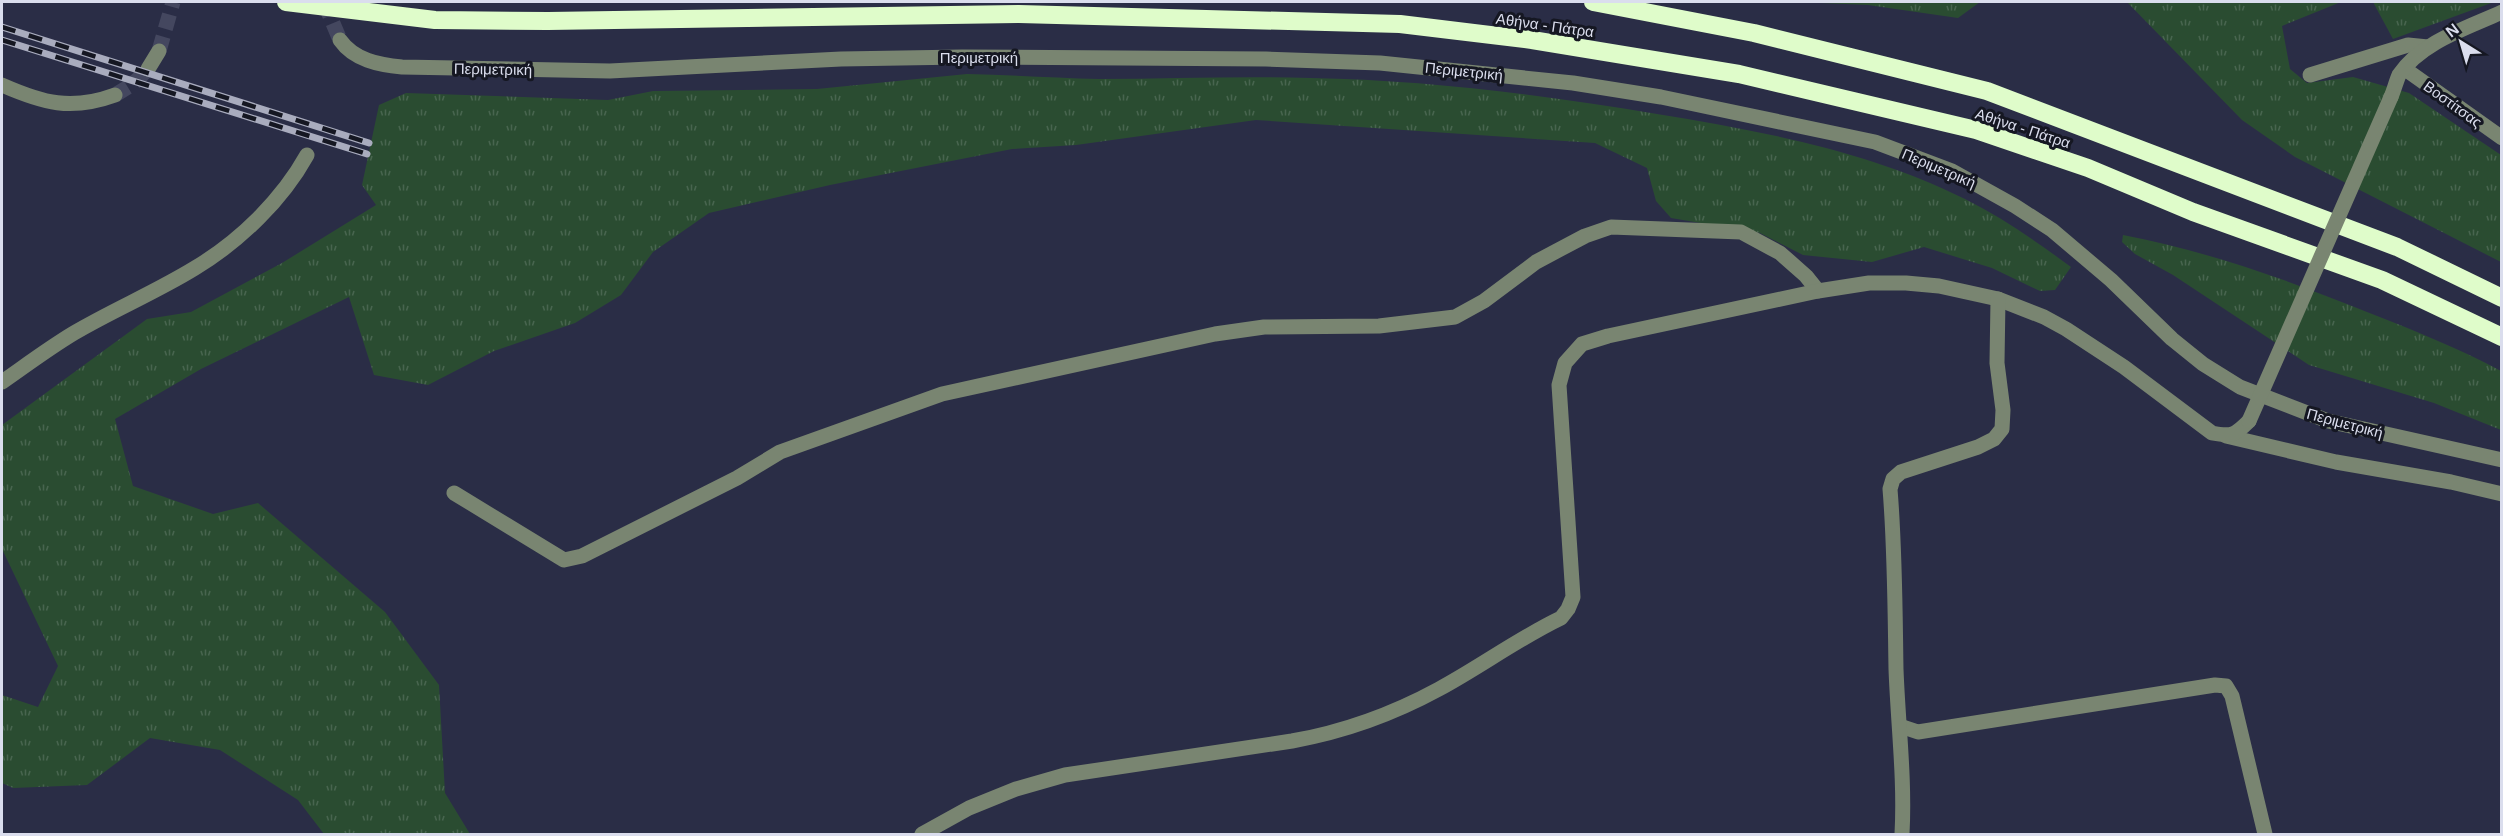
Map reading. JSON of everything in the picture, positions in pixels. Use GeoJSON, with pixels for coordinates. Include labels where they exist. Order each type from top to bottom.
{"type":"FeatureCollection","features":[{"type":"Feature","properties":{"kind":"highway","name":"Αθήνα - Πάτρα"},"geometry":{"type":"LineString","coordinates":[[286,2],[435,20],[548,21],[1019,14],[1400,24],[1532,40],[1738,74],[1976,130],[2088,168],[2193,212],[2382,280],[2502,337]]}},
{"type":"Feature","properties":{"kind":"highway","name":"Αθήνα - Πάτρα"},"geometry":{"type":"LineString","coordinates":[[1593,2],[1754,33],[1988,91],[2397,247],[2502,298]]}},
{"type":"Feature","properties":{"kind":"street"},"geometry":{"type":"LineString","coordinates":[[2226,436],[2238,433],[2249,420],[2399,76],[2428,47],[2502,12]]}},
{"type":"Feature","properties":{"kind":"street","name":"Περιμετρική"},"geometry":{"type":"LineString","coordinates":[[340,40],[346,48],[371,62],[402,67],[610,71],[841,59],[952,57],[1277,59],[1380,63],[1431,68],[1573,83],[1661,97],[1875,142],[1952,171],[2015,206],[2052,230],[2111,280],[2172,339],[2203,364],[2240,387],[2328,421],[2502,460]]}},
{"type":"Feature","properties":{"kind":"street"},"geometry":{"type":"LineString","coordinates":[[2310,75],[2408,45],[2428,47]]}},
{"type":"Feature","properties":{"kind":"street"},"geometry":{"type":"LineString","coordinates":[[148,69],[159,51]]}},
{"type":"Feature","properties":{"kind":"street","name":"Βοστίτσας"},"geometry":{"type":"LineString","coordinates":[[2404,69],[2502,138]]}},
{"type":"Feature","properties":{"kind":"street"},"geometry":{"type":"LineString","coordinates":[[2,85],[40,101],[56,104],[90,102],[115,95]]}},
{"type":"Feature","properties":{"kind":"street"},"geometry":{"type":"LineString","coordinates":[[2,382],[72,334],[197,267],[234,240],[262,214],[298,171],[308,155]]}},
{"type":"Feature","properties":{"kind":"street"},"geometry":{"type":"LineString","coordinates":[[454,493],[564,560],[582,556],[737,478],[780,452],[942,394],[1215,334],[1264,327],[1379,326],[1455,317],[1484,301],[1536,262],[1585,236],[1611,227],[1741,232],[1780,253],[1806,276],[1818,291]]}},
{"type":"Feature","properties":{"kind":"street"},"geometry":{"type":"LineString","coordinates":[[922,834],[969,808],[1016,789],[1065,775],[1292,741],[1351,727],[1439,689],[1561,618],[1573,597],[1559,385],[1565,363],[1582,344],[1608,336],[1818,291],[1869,284],[1906,283],[1939,286],[1998,299],[2066,329],[2124,367],[2212,433],[2336,462],[2451,482],[2502,494]]}},
{"type":"Feature","properties":{"kind":"street"},"geometry":{"type":"LineString","coordinates":[[1902,834],[1900,726],[1896,670],[1896,582],[1890,489],[1893,479],[1900,472],[1978,447],[1994,439],[2002,429],[2003,410],[1997,363],[1998,299]]}},
{"type":"Feature","properties":{"kind":"street"},"geometry":{"type":"LineString","coordinates":[[1900,726],[1918,732],[2215,685],[2226,686],[2232,696],[2265,834]]}},
{"type":"Feature","properties":{"kind":"green space"},"geometry":{"type":"Polygon","coordinates":[[[1798,2],[1980,2],[1958,18],[1868,5],[1798,2]]]}},
{"type":"Feature","properties":{"kind":"green space"},"geometry":{"type":"Polygon","coordinates":[[[2127,2],[2341,2],[2282,26],[2290,69],[2307,83],[2353,77],[2409,93],[2501,155],[2501,262],[2295,157],[2242,120],[2127,2]]]}},
{"type":"Feature","properties":{"kind":"green space"},"geometry":{"type":"Polygon","coordinates":[[[2373,2],[2494,2],[2393,39],[2373,2]]]}},
{"type":"Feature","properties":{"kind":"green space"},"geometry":{"type":"Polygon","coordinates":[[[967,74],[1099,79],[1284,77],[1354,79],[1441,85],[1528,95],[1696,121],[1775,136],[1853,155],[1928,182],[1993,214],[2071,267],[2055,290],[2040,291],[1992,268],[1924,247],[1872,262],[1803,255],[1760,233],[1671,218],[1656,201],[1647,168],[1595,143],[1256,120],[1076,145],[1012,149],[830,185],[709,213],[653,252],[621,295],[575,323],[494,351],[428,385],[374,375],[349,297],[201,369],[115,419],[133,486],[213,514],[258,503],[385,612],[439,685],[445,793],[470,834],[324,834],[298,800],[220,750],[150,738],[87,785],[13,788],[2,783],[2,695],[38,707],[58,666],[2,549],[2,425],[147,319],[191,312],[282,263],[376,205],[362,185],[379,105],[406,93],[608,100],[653,91],[817,89],[967,74]]]}},
{"type":"Feature","properties":{"kind":"green space"},"geometry":{"type":"Polygon","coordinates":[[[2123,235],[2185,249],[2277,278],[2452,347],[2501,371],[2501,430],[2434,403],[2309,365],[2173,275],[2135,254],[2122,242],[2123,235]]]}},
{"type":"Feature","properties":{"kind":"tunnel"},"geometry":{"type":"LineString","coordinates":[[159,51],[173,2]]}},
{"type":"Feature","properties":{"kind":"tunnel"},"geometry":{"type":"LineString","coordinates":[[324,2],[340,40]]}},
{"type":"Feature","properties":{"kind":"tunnel"},"geometry":{"type":"LineString","coordinates":[[115,95],[133,84],[148,69]]}},
{"type":"Feature","properties":{"kind":"railway"},"geometry":{"type":"LineString","coordinates":[[2,27],[369,143]]}},
{"type":"Feature","properties":{"kind":"railway"},"geometry":{"type":"LineString","coordinates":[[2,40],[367,154]]}}]}
